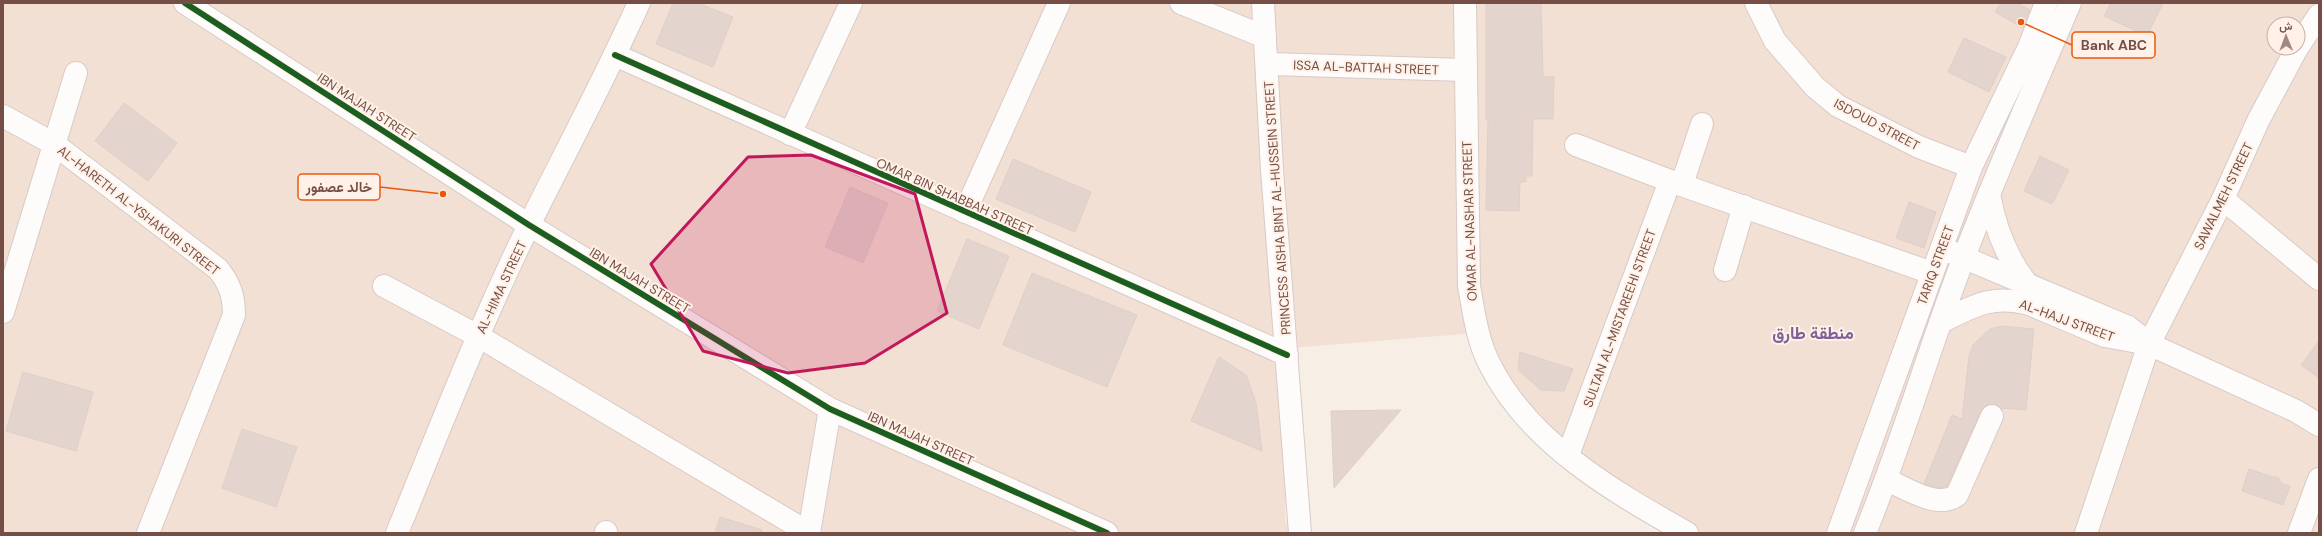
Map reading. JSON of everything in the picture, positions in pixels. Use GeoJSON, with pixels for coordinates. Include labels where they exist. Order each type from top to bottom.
{"type":"FeatureCollection","features":[{"type":"Feature","properties":{"kind":"street","name":"IBN MAJAH STREET"},"geometry":{"type":"LineString","coordinates":[[185,3],[529,225],[830,409],[1107,533]]}},
{"type":"Feature","properties":{"kind":"street","name":"AL-HIMA STREET"},"geometry":{"type":"LineString","coordinates":[[397,533],[478,336],[529,225],[615,55],[639,3]]}},
{"type":"Feature","properties":{"kind":"street"},"geometry":{"type":"LineString","coordinates":[[790,134],[851,3]]}},
{"type":"Feature","properties":{"kind":"street"},"geometry":{"type":"LineString","coordinates":[[965,212],[1059,3]]}},
{"type":"Feature","properties":{"kind":"street"},"geometry":{"type":"LineString","coordinates":[[1181,3],[1266,37]]}},
{"type":"Feature","properties":{"kind":"street","name":"PRINCESS AISHA BINT AL-HUSSEIN STREET"},"geometry":{"type":"LineString","coordinates":[[1263,3],[1300,533]]}},
{"type":"Feature","properties":{"kind":"street","name":"OMAR AL-NASHAR STREET"},"geometry":{"type":"LineString","coordinates":[[1465,3],[1469,286],[1476,326],[1489,364],[1510,399],[1537,430],[1624,498],[1688,533]]}},
{"type":"Feature","properties":{"kind":"street","name":"ISDOUD STREET"},"geometry":{"type":"LineString","coordinates":[[1756,3],[1775,41],[1815,87],[1838,106],[1919,147],[1971,167]]}},
{"type":"Feature","properties":{"kind":"street","name":"TARIQ STREET"},"geometry":{"type":"LineString","coordinates":[[1838,533],[1971,167],[2029,46],[2046,3]]}},
{"type":"Feature","properties":{"kind":"street","name":"TARIQ STREET"},"geometry":{"type":"LineString","coordinates":[[1865,533],[1887,480],[1964,258],[1989,194],[2070,3]]}},
{"type":"Feature","properties":{"kind":"street","name":"SAWALMEH STREET"},"geometry":{"type":"LineString","coordinates":[[2306,35],[2319,15]]}},
{"type":"Feature","properties":{"kind":"street","name":"OMAR BIN SHABBAH STREET"},"geometry":{"type":"LineString","coordinates":[[615,55],[1287,355]]}},
{"type":"Feature","properties":{"kind":"street","name":"SAWALMEH STREET"},"geometry":{"type":"LineString","coordinates":[[2086,533],[2148,344],[2223,199],[2258,121],[2293,56]]}},
{"type":"Feature","properties":{"kind":"street","name":"ISSA AL-BATTAH STREET"},"geometry":{"type":"LineString","coordinates":[[1267,64],[1465,70]]}},
{"type":"Feature","properties":{"kind":"street"},"geometry":{"type":"LineString","coordinates":[[3,312],[76,73]]}},
{"type":"Feature","properties":{"kind":"street","name":"AL-HARETH AL-YSHAKURI STREET"},"geometry":{"type":"LineString","coordinates":[[3,116],[54,144],[218,269],[227,280],[234,296],[234,315],[148,533]]}},
{"type":"Feature","properties":{"kind":"street","name":"SULTAN AL-MISTAREEHI STREET"},"geometry":{"type":"LineString","coordinates":[[1568,455],[1676,182],[1702,124]]}},
{"type":"Feature","properties":{"kind":"street"},"geometry":{"type":"LineString","coordinates":[[1576,145],[1932,273]]}},
{"type":"Feature","properties":{"kind":"street"},"geometry":{"type":"LineString","coordinates":[[1989,194],[1996,227],[2001,242],[2017,271],[2027,284]]}},
{"type":"Feature","properties":{"kind":"street"},"geometry":{"type":"LineString","coordinates":[[2223,199],[2319,279]]}},
{"type":"Feature","properties":{"kind":"street"},"geometry":{"type":"LineString","coordinates":[[1725,270],[1744,206]]}},
{"type":"Feature","properties":{"kind":"street","name":"AL-HAJJ STREET"},"geometry":{"type":"LineString","coordinates":[[1941,248],[2128,327],[2148,344]]}},
{"type":"Feature","properties":{"kind":"street"},"geometry":{"type":"LineString","coordinates":[[384,286],[478,336],[809,533],[830,409]]}},
{"type":"Feature","properties":{"kind":"street","name":"AL-HAJJ STREET"},"geometry":{"type":"LineString","coordinates":[[1941,322],[1979,303],[1991,300],[2016,301],[2105,336],[2148,344],[2296,411],[2319,425]]}},
{"type":"Feature","properties":{"kind":"street"},"geometry":{"type":"LineString","coordinates":[[1887,480],[1934,499],[1946,501],[1952,499],[1957,495],[1992,416]]}},
{"type":"Feature","properties":{"kind":"street"},"geometry":{"type":"LineString","coordinates":[[2299,533],[2319,479]]}},
{"type":"Feature","properties":{"kind":"highlighted area"},"geometry":{"type":"Polygon","coordinates":[[[811,155],[915,194],[947,313],[865,363],[788,373],[703,351],[651,264],[748,157],[811,155]]]}},
{"type":"Feature","properties":{"kind":"shaded area"},"geometry":{"type":"Polygon","coordinates":[[[3,3],[2319,3],[2319,533],[1696,533],[1631,506],[1509,400],[1488,332],[1291,348],[1285,519],[1289,533],[3,532],[3,3]]]}},
{"type":"Feature","properties":{"kind":"building"},"geometry":{"type":"Polygon","coordinates":[[[673,3],[697,3],[733,17],[713,67],[656,44],[673,3]]]}},
{"type":"Feature","properties":{"kind":"building"},"geometry":{"type":"Polygon","coordinates":[[[1486,3],[1541,3],[1543,77],[1554,77],[1553,119],[1533,119],[1532,176],[1526,176],[1526,182],[1520,182],[1519,211],[1486,210],[1488,119],[1486,119],[1486,3]]]}},
{"type":"Feature","properties":{"kind":"building"},"geometry":{"type":"Polygon","coordinates":[[[2001,3],[2017,3],[2030,10],[2023,28],[1995,12],[2001,3]]]}},
{"type":"Feature","properties":{"kind":"building"},"geometry":{"type":"Polygon","coordinates":[[[2111,3],[2163,3],[2147,36],[2104,16],[2111,3]]]}},
{"type":"Feature","properties":{"kind":"building"},"geometry":{"type":"Polygon","coordinates":[[[1964,38],[2006,57],[1989,92],[1948,72],[1964,38]]]}},
{"type":"Feature","properties":{"kind":"building"},"geometry":{"type":"Polygon","coordinates":[[[124,103],[177,143],[148,181],[95,141],[124,103]]]}},
{"type":"Feature","properties":{"kind":"building"},"geometry":{"type":"Polygon","coordinates":[[[2040,156],[2069,170],[2052,204],[2024,191],[2040,156]]]}},
{"type":"Feature","properties":{"kind":"building"},"geometry":{"type":"Polygon","coordinates":[[[1013,159],[1091,192],[1075,232],[996,199],[1013,159]]]}},
{"type":"Feature","properties":{"kind":"building"},"geometry":{"type":"Polygon","coordinates":[[[850,187],[888,203],[863,263],[825,247],[850,187]]]}},
{"type":"Feature","properties":{"kind":"building"},"geometry":{"type":"Polygon","coordinates":[[[1909,202],[1936,212],[1924,248],[1896,238],[1909,202]]]}},
{"type":"Feature","properties":{"kind":"building"},"geometry":{"type":"Polygon","coordinates":[[[967,239],[1009,256],[979,329],[937,311],[967,239]]]}},
{"type":"Feature","properties":{"kind":"building"},"geometry":{"type":"Polygon","coordinates":[[[1032,273],[1137,315],[1107,387],[1003,345],[1032,273]]]}},
{"type":"Feature","properties":{"kind":"building"},"geometry":{"type":"Polygon","coordinates":[[[2002,326],[2034,329],[2026,410],[2001,408],[1991,404],[1985,406],[1981,411],[1947,486],[1941,488],[1924,484],[1952,415],[1962,419],[1969,356],[1973,345],[1990,329],[2002,326]]]}},
{"type":"Feature","properties":{"kind":"building"},"geometry":{"type":"Polygon","coordinates":[[[2319,341],[2319,378],[2301,365],[2319,341]]]}},
{"type":"Feature","properties":{"kind":"building"},"geometry":{"type":"Polygon","coordinates":[[[1520,352],[1573,369],[1564,391],[1541,390],[1518,370],[1520,352]]]}},
{"type":"Feature","properties":{"kind":"building"},"geometry":{"type":"Polygon","coordinates":[[[1219,357],[1246,375],[1256,403],[1262,451],[1191,421],[1219,357]]]}},
{"type":"Feature","properties":{"kind":"building"},"geometry":{"type":"Polygon","coordinates":[[[23,372],[93,392],[76,451],[6,431],[23,372]]]}},
{"type":"Feature","properties":{"kind":"building"},"geometry":{"type":"Polygon","coordinates":[[[1401,410],[1334,488],[1331,411],[1401,410]]]}},
{"type":"Feature","properties":{"kind":"building"},"geometry":{"type":"Polygon","coordinates":[[[242,429],[297,447],[276,507],[222,488],[242,429]]]}},
{"type":"Feature","properties":{"kind":"building"},"geometry":{"type":"Polygon","coordinates":[[[2249,469],[2273,477],[2278,477],[2281,483],[2290,486],[2283,505],[2242,491],[2249,469]]]}},
{"type":"Feature","properties":{"kind":"building"},"geometry":{"type":"Polygon","coordinates":[[[720,517],[762,530],[761,533],[715,533],[720,517]]]}},
{"type":"Feature","properties":{"kind":"cycle path"},"geometry":{"type":"LineString","coordinates":[[185,3],[529,225],[830,409],[1107,533]]}},
{"type":"Feature","properties":{"kind":"cycle path"},"geometry":{"type":"LineString","coordinates":[[615,55],[1287,355]]}},
{"type":"Feature","properties":{"kind":"place","name":"Bank ABC"},"geometry":{"type":"Point","coordinates":[2021,22]}},
{"type":"Feature","properties":{"kind":"place","name":"خالد عصفور"},"geometry":{"type":"Point","coordinates":[443,194]}},
{"type":"Feature","properties":{"kind":"district","name":"منطقة طارق"},"geometry":{"type":"Point","coordinates":[1813,333]}}]}
